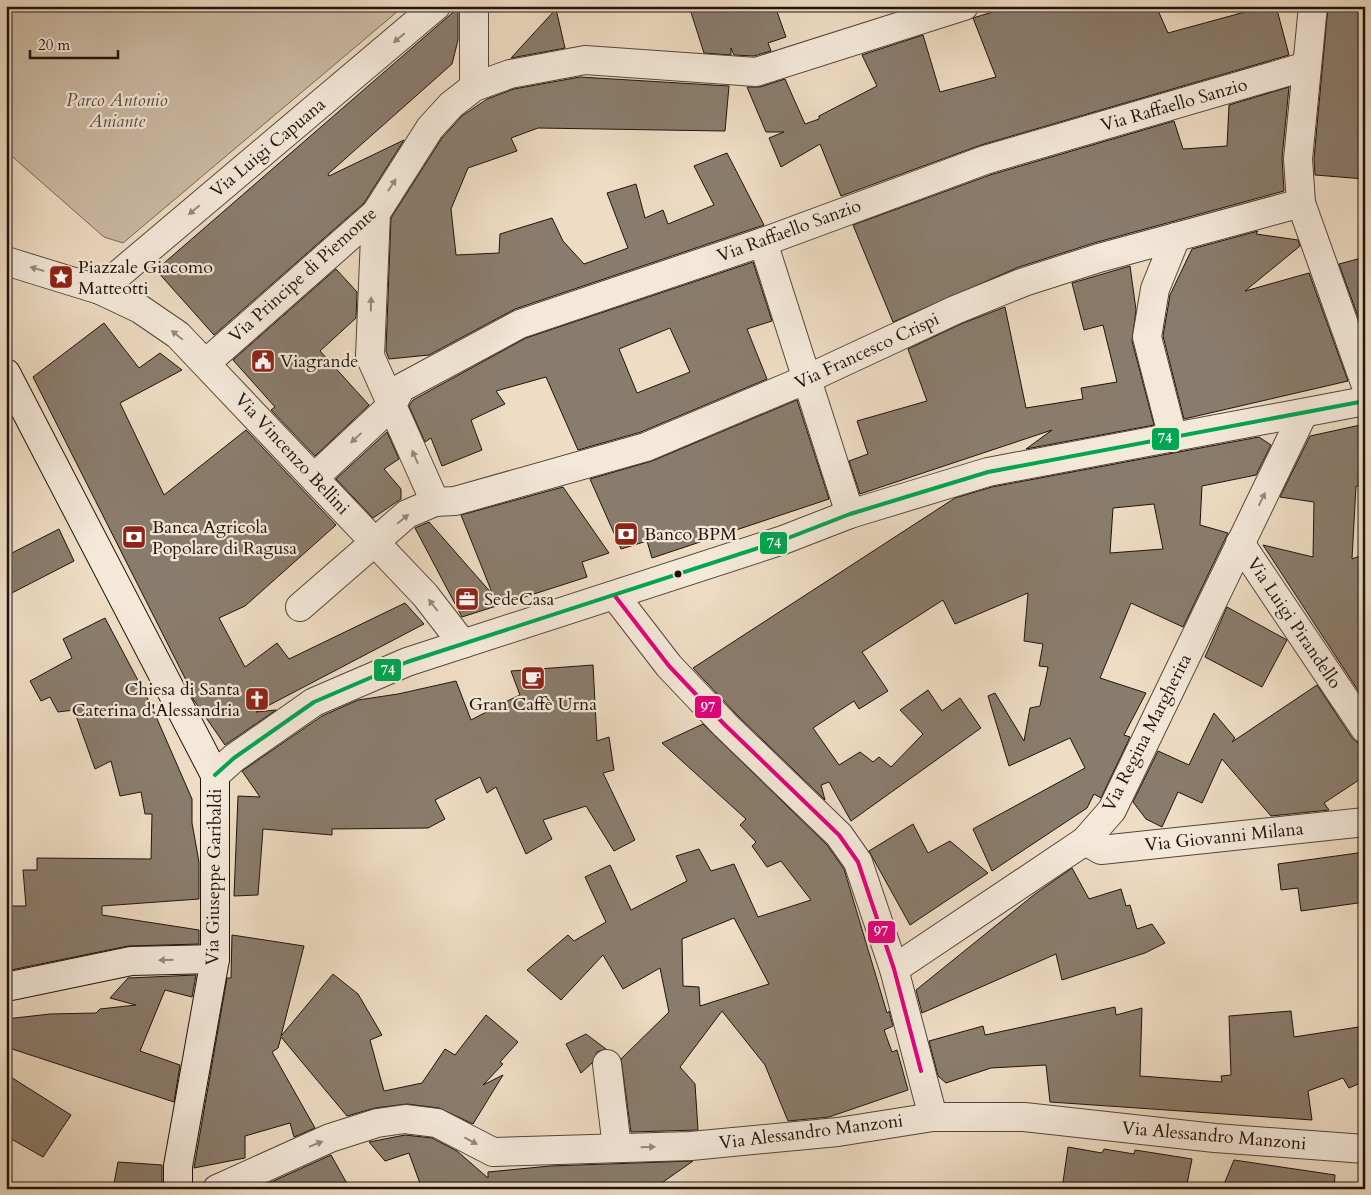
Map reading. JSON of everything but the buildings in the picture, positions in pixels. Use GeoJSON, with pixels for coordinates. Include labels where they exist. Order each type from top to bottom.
{"type":"FeatureCollection","features":[{"type":"Feature","properties":{"kind":"street","name":"Via Luigi Capuana"},"geometry":{"type":"LineString","coordinates":[[100,290],[436,6]]}},
{"type":"Feature","properties":{"kind":"street"},"geometry":{"type":"LineString","coordinates":[[474,6],[474,87]]}},
{"type":"Feature","properties":{"kind":"street","name":"Via Principe di Piemonte"},"geometry":{"type":"LineString","coordinates":[[206,362],[376,213],[430,128],[451,105],[474,87],[510,74],[585,60],[756,72],[964,6]]}},
{"type":"Feature","properties":{"kind":"street"},"geometry":{"type":"LineString","coordinates":[[1312,6],[1298,159],[1301,204],[1365,383]]}},
{"type":"Feature","properties":{"kind":"street","name":"Via Raffaello Sanzio"},"geometry":{"type":"LineString","coordinates":[[315,477],[392,405],[402,388],[520,324],[763,242],[985,160],[1307,66]]}},
{"type":"Feature","properties":{"kind":"street","name":"Via Francesco Crispi"},"geometry":{"type":"LineString","coordinates":[[300,607],[407,514],[435,502],[456,501],[646,447],[807,380],[955,310],[1024,282],[1176,237],[1301,204]]}},
{"type":"Feature","properties":{"kind":"street"},"geometry":{"type":"LineString","coordinates":[[376,213],[370,356],[435,502]]}},
{"type":"Feature","properties":{"kind":"street"},"geometry":{"type":"LineString","coordinates":[[1173,438],[1146,337],[1155,289],[1176,237]]}},
{"type":"Feature","properties":{"kind":"street"},"geometry":{"type":"LineString","coordinates":[[763,242],[850,514]]}},
{"type":"Feature","properties":{"kind":"street","name":"Via Vincenzo Bellini"},"geometry":{"type":"LineString","coordinates":[[6,261],[100,290],[140,309],[171,330],[206,362],[425,595],[463,644]]}},
{"type":"Feature","properties":{"kind":"street","name":"Via Giuseppe Garibaldi"},"geometry":{"type":"LineString","coordinates":[[6,373],[215,775],[215,959],[178,1166],[178,1189]]}},
{"type":"Feature","properties":{"kind":"street"},"geometry":{"type":"LineString","coordinates":[[215,775],[234,758],[314,702],[407,662],[783,540],[850,514],[988,472],[1365,401]]}},
{"type":"Feature","properties":{"kind":"street","name":"Via Regina Margherita"},"geometry":{"type":"LineString","coordinates":[[894,968],[1085,840],[1112,810],[1303,414]]}},
{"type":"Feature","properties":{"kind":"street","name":"Via Luigi Pirandello"},"geometry":{"type":"LineString","coordinates":[[1240,543],[1365,729]]}},
{"type":"Feature","properties":{"kind":"street"},"geometry":{"type":"LineString","coordinates":[[615,596],[669,666],[725,725],[838,835],[858,862],[894,968],[933,1117]]}},
{"type":"Feature","properties":{"kind":"street","name":"Via Giovanni Milana"},"geometry":{"type":"LineString","coordinates":[[1085,840],[1102,850],[1365,822]]}},
{"type":"Feature","properties":{"kind":"street"},"geometry":{"type":"LineString","coordinates":[[6,987],[131,961],[215,959]]}},
{"type":"Feature","properties":{"kind":"street"},"geometry":{"type":"LineString","coordinates":[[607,1064],[616,1148]]}},
{"type":"Feature","properties":{"kind":"street","name":"Via Alessandro Manzoni"},"geometry":{"type":"LineString","coordinates":[[217,1189],[272,1163],[340,1135],[378,1123],[405,1120],[437,1123],[493,1152],[691,1146],[838,1132],[933,1117],[1024,1117],[1215,1138],[1365,1149]]}},
{"type":"Feature","properties":{"kind":"green space","name":"Parco Antonio Aniante"},"geometry":{"type":"Polygon","coordinates":[[[6,6],[404,6],[123,243],[104,237],[6,151],[6,6]]]}},
{"type":"Feature","properties":{"kind":"transit line","name":"74"},"geometry":{"type":"LineString","coordinates":[[215,775],[234,758],[314,702],[407,662],[783,540],[850,514],[988,472],[1365,401]]}},
{"type":"Feature","properties":{"kind":"transit line","name":"97"},"geometry":{"type":"LineString","coordinates":[[615,596],[669,666],[725,725],[839,835],[858,862],[894,969],[921,1071]]}},
{"type":"Feature","properties":{"kind":"place","name":"Piazzale Giacomo Matteotti"},"geometry":{"type":"Point","coordinates":[61,277]}},
{"type":"Feature","properties":{"kind":"place","name":"Viagrande"},"geometry":{"type":"Point","coordinates":[263,361]}},
{"type":"Feature","properties":{"kind":"place","name":"Banco BPM"},"geometry":{"type":"Point","coordinates":[626,534]}},
{"type":"Feature","properties":{"kind":"place","name":"Banca Agricola Popolare di Ragusa"},"geometry":{"type":"Point","coordinates":[134,537]}},
{"type":"Feature","properties":{"kind":"place","name":"SedeCasa"},"geometry":{"type":"Point","coordinates":[467,599]}},
{"type":"Feature","properties":{"kind":"place","name":"Gran Caffè Urna"},"geometry":{"type":"Point","coordinates":[533,678]}},
{"type":"Feature","properties":{"kind":"place","name":"Chiesa di Santa Caterina d'Alessandria"},"geometry":{"type":"Point","coordinates":[257,699]}}]}
